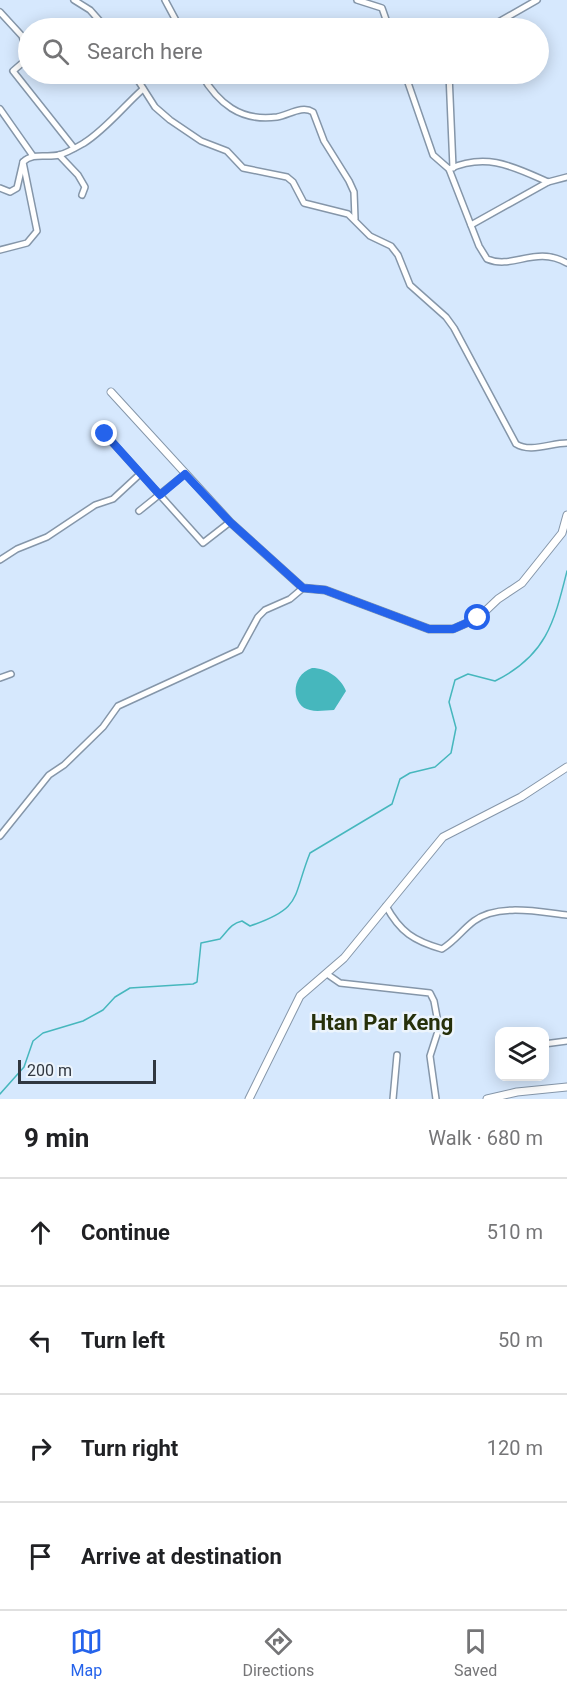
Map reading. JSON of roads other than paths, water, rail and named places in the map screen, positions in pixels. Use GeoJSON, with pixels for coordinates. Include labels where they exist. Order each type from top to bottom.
{"type":"FeatureCollection","features":[{"type":"Feature","properties":{"kind":"street"},"geometry":{"type":"LineString","coordinates":[[74,0],[90,10],[97,18]]}},
{"type":"Feature","properties":{"kind":"street"},"geometry":{"type":"LineString","coordinates":[[165,0],[175,18]]}},
{"type":"Feature","properties":{"kind":"street"},"geometry":{"type":"LineString","coordinates":[[357,0],[382,8]]}},
{"type":"Feature","properties":{"kind":"street"},"geometry":{"type":"LineString","coordinates":[[383,0],[382,8],[386,18]]}},
{"type":"Feature","properties":{"kind":"street"},"geometry":{"type":"LineString","coordinates":[[506,18],[537,0]]}},
{"type":"Feature","properties":{"kind":"street"},"geometry":{"type":"LineString","coordinates":[[0,12],[18,32]]}},
{"type":"Feature","properties":{"kind":"street"},"geometry":{"type":"LineString","coordinates":[[18,66],[13,71],[18,77]]}},
{"type":"Feature","properties":{"kind":"street"},"geometry":{"type":"LineString","coordinates":[[23,84],[74,148]]}},
{"type":"Feature","properties":{"kind":"street"},"geometry":{"type":"LineString","coordinates":[[140,84],[161,114],[201,141],[227,151],[243,168],[287,177],[293,182],[304,203],[348,214],[370,236],[390,246],[398,255],[410,285],[446,316],[478,370],[516,444],[529,448],[548,443],[567,443]]}},
{"type":"Feature","properties":{"kind":"street"},"geometry":{"type":"LineString","coordinates":[[208,84],[222,104],[232,110],[267,117],[303,109],[313,112],[324,141],[350,181],[354,192],[356,221]]}},
{"type":"Feature","properties":{"kind":"street"},"geometry":{"type":"LineString","coordinates":[[408,84],[433,154],[451,169]]}},
{"type":"Feature","properties":{"kind":"street"},"geometry":{"type":"LineString","coordinates":[[449,84],[451,169],[471,225],[487,259],[495,262],[545,255],[567,263]]}},
{"type":"Feature","properties":{"kind":"street"},"geometry":{"type":"LineString","coordinates":[[0,188],[10,192],[17,188],[22,162],[33,156],[59,155],[103,130],[117,112],[143,89]]}},
{"type":"Feature","properties":{"kind":"street"},"geometry":{"type":"LineString","coordinates":[[0,109],[33,156]]}},
{"type":"Feature","properties":{"kind":"street"},"geometry":{"type":"LineString","coordinates":[[59,155],[78,175],[85,187],[82,195]]}},
{"type":"Feature","properties":{"kind":"street"},"geometry":{"type":"LineString","coordinates":[[451,169],[489,161],[510,164],[548,182]]}},
{"type":"Feature","properties":{"kind":"street"},"geometry":{"type":"LineString","coordinates":[[0,250],[27,243],[37,231],[22,162]]}},
{"type":"Feature","properties":{"kind":"street"},"geometry":{"type":"LineString","coordinates":[[471,225],[548,182],[567,177]]}},
{"type":"Feature","properties":{"kind":"street"},"geometry":{"type":"LineString","coordinates":[[111,392],[230,522],[303,588],[325,590],[429,629],[453,629],[478,618],[498,599],[522,584],[562,533],[567,514]]}},
{"type":"Feature","properties":{"kind":"street"},"geometry":{"type":"LineString","coordinates":[[105,434],[203,543],[230,522]]}},
{"type":"Feature","properties":{"kind":"street"},"geometry":{"type":"LineString","coordinates":[[0,560],[17,549],[47,537],[95,505],[112,500],[140,474]]}},
{"type":"Feature","properties":{"kind":"street"},"geometry":{"type":"LineString","coordinates":[[139,511],[185,474]]}},
{"type":"Feature","properties":{"kind":"street"},"geometry":{"type":"LineString","coordinates":[[0,836],[49,775],[76,754],[103,728],[118,706],[240,650],[258,617],[265,610],[290,599],[303,588]]}},
{"type":"Feature","properties":{"kind":"street"},"geometry":{"type":"LineString","coordinates":[[0,678],[11,674]]}},
{"type":"Feature","properties":{"kind":"street"},"geometry":{"type":"LineString","coordinates":[[249,1099],[300,996],[344,958],[443,837],[521,797],[567,766]]}},
{"type":"Feature","properties":{"kind":"street"},"geometry":{"type":"LineString","coordinates":[[386,906],[405,934],[420,943],[442,949],[458,939],[474,921],[488,914],[523,911],[567,915]]}},
{"type":"Feature","properties":{"kind":"street"},"geometry":{"type":"LineString","coordinates":[[327,974],[340,983],[430,993],[434,1001],[439,1028],[430,1056],[436,1099]]}},
{"type":"Feature","properties":{"kind":"street"},"geometry":{"type":"LineString","coordinates":[[549,1043],[567,1041]]}},
{"type":"Feature","properties":{"kind":"street"},"geometry":{"type":"LineString","coordinates":[[393,1099],[397,1055]]}},
{"type":"Feature","properties":{"kind":"street"},"geometry":{"type":"LineString","coordinates":[[487,1099],[518,1092],[567,1087]]}},
{"type":"Feature","properties":{"kind":"waterway"},"geometry":{"type":"LineString","coordinates":[[0,1094],[24,1067],[33,1041],[43,1033],[83,1021],[103,1010],[115,997],[130,988],[197,982],[201,943],[220,939],[238,922],[242,921],[250,926],[267,920],[288,907],[297,891],[310,853],[392,804],[400,779],[410,773],[435,767],[451,753],[456,728],[449,702],[455,680],[468,674],[495,681],[526,661],[537,649],[552,622],[567,571]]}},
{"type":"Feature","properties":{"kind":"district","name":"Htan Par Keng"},"geometry":{"type":"Point","coordinates":[382,1022]}}]}
